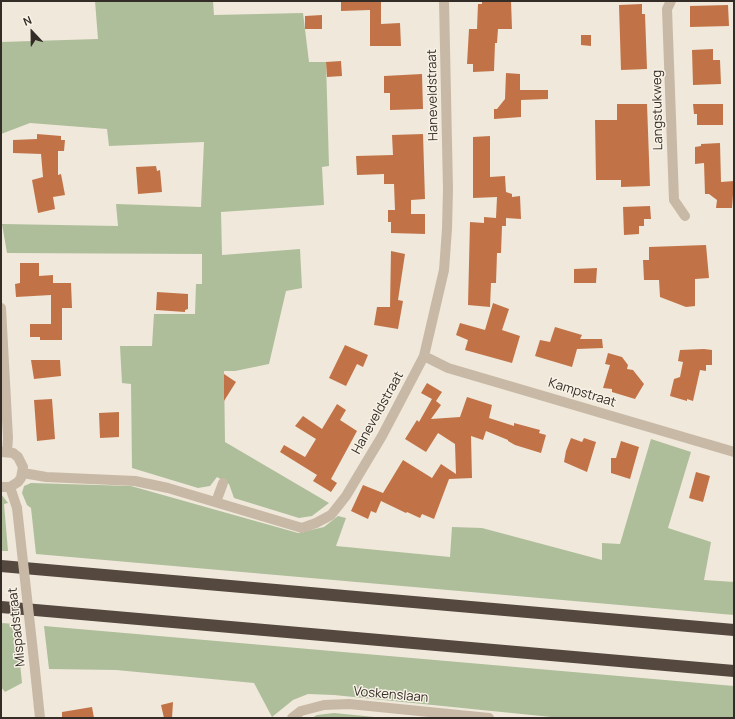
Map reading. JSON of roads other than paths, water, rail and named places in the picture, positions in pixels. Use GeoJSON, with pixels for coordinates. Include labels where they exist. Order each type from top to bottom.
{"type":"FeatureCollection","features":[{"type":"Feature","properties":{"kind":"highway"},"geometry":{"type":"LineString","coordinates":[[1,566],[734,630]]}},
{"type":"Feature","properties":{"kind":"highway"},"geometry":{"type":"LineString","coordinates":[[1,607],[734,671]]}},
{"type":"Feature","properties":{"kind":"street","name":"Haneveldstraat"},"geometry":{"type":"LineString","coordinates":[[23,473],[46,477],[135,481],[216,502],[302,528],[316,523],[331,514],[346,496],[362,469],[424,356],[444,270],[447,229],[444,1]]}},
{"type":"Feature","properties":{"kind":"street","name":"Langstukweg"},"geometry":{"type":"LineString","coordinates":[[671,1],[667,10],[674,200],[685,216]]}},
{"type":"Feature","properties":{"kind":"street"},"geometry":{"type":"LineString","coordinates":[[1,308],[8,438],[4,452],[13,453],[21,462],[23,473]]}},
{"type":"Feature","properties":{"kind":"street","name":"Kampstraat"},"geometry":{"type":"LineString","coordinates":[[424,356],[448,368],[734,452]]}},
{"type":"Feature","properties":{"kind":"street","name":"Mispadstraat"},"geometry":{"type":"LineString","coordinates":[[23,473],[18,482],[6,487],[17,508],[40,718]]}},
{"type":"Feature","properties":{"kind":"street"},"geometry":{"type":"LineString","coordinates":[[216,502],[223,483]]}},
{"type":"Feature","properties":{"kind":"street","name":"Voskenslaan"},"geometry":{"type":"LineString","coordinates":[[292,718],[301,711],[324,705],[349,704],[489,718]]}}]}
